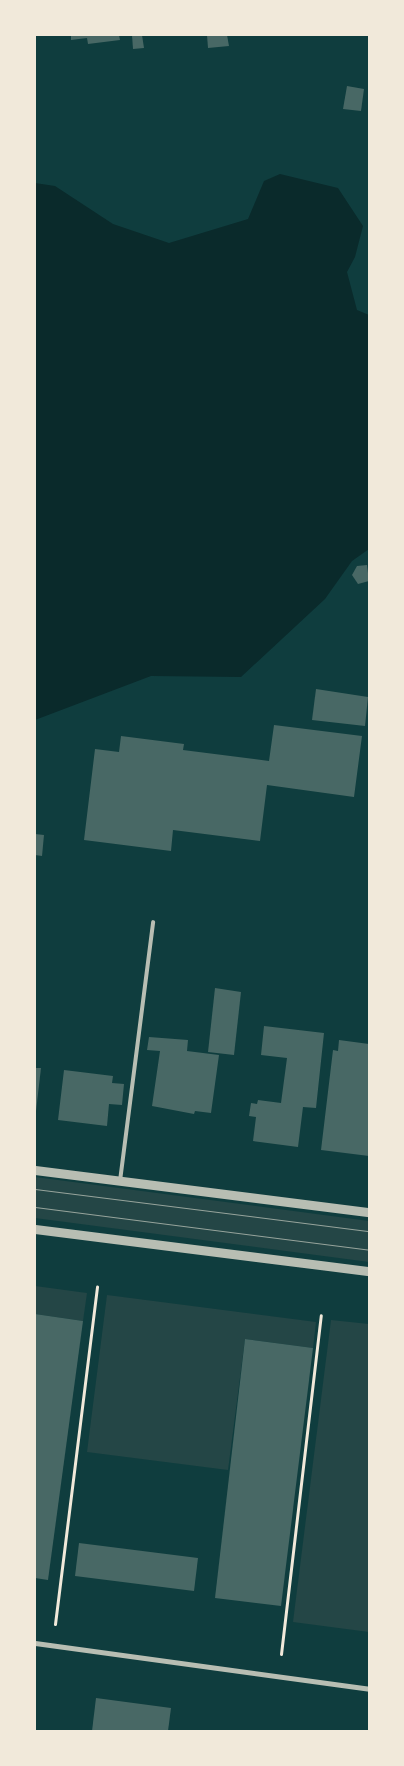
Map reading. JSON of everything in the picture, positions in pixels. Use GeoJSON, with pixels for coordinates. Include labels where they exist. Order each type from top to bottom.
{"type":"FeatureCollection","features":[{"type":"Feature","properties":{"kind":"street"},"geometry":{"type":"LineString","coordinates":[[35,1170],[369,1212]]}},
{"type":"Feature","properties":{"kind":"street"},"geometry":{"type":"LineString","coordinates":[[35,1229],[369,1271]]}},
{"type":"Feature","properties":{"kind":"street"},"geometry":{"type":"LineString","coordinates":[[35,1643],[369,1688]]}},
{"type":"Feature","properties":{"kind":"lane"},"geometry":{"type":"LineString","coordinates":[[120,1181],[153,922]]}},
{"type":"Feature","properties":{"kind":"path"},"geometry":{"type":"LineString","coordinates":[[52,1646],[97,1287]]}},
{"type":"Feature","properties":{"kind":"path"},"geometry":{"type":"LineString","coordinates":[[279,1677],[321,1315]]}},
{"type":"Feature","properties":{"kind":"shaded area"},"geometry":{"type":"Polygon","coordinates":[[[280,174],[338,188],[363,226],[355,257],[347,272],[357,310],[369,315],[369,549],[352,561],[325,599],[241,677],[151,676],[35,720],[35,183],[55,186],[113,224],[169,243],[248,219],[264,181],[280,174]]]}},
{"type":"Feature","properties":{"kind":"shaded area"},"geometry":{"type":"Polygon","coordinates":[[[35,1177],[369,1221],[369,1262],[35,1218],[35,1177]]]}},
{"type":"Feature","properties":{"kind":"shaded area"},"geometry":{"type":"Polygon","coordinates":[[[35,1286],[87,1293],[83,1321],[35,1314],[35,1286]]]}},
{"type":"Feature","properties":{"kind":"shaded area"},"geometry":{"type":"Polygon","coordinates":[[[107,1295],[316,1322],[313,1348],[245,1339],[228,1470],[87,1452],[107,1295]]]}},
{"type":"Feature","properties":{"kind":"shaded area"},"geometry":{"type":"Polygon","coordinates":[[[331,1320],[369,1324],[369,1632],[293,1622],[331,1320]]]}},
{"type":"Feature","properties":{"kind":"building"},"geometry":{"type":"Polygon","coordinates":[[[71,35],[119,35],[120,40],[88,44],[87,38],[71,40],[71,35]]]}},
{"type":"Feature","properties":{"kind":"building"},"geometry":{"type":"Polygon","coordinates":[[[132,35],[142,35],[144,48],[133,49],[132,35]]]}},
{"type":"Feature","properties":{"kind":"building"},"geometry":{"type":"Polygon","coordinates":[[[207,35],[227,35],[229,46],[208,48],[207,35]]]}},
{"type":"Feature","properties":{"kind":"building"},"geometry":{"type":"Polygon","coordinates":[[[347,86],[364,89],[361,111],[343,109],[347,86]]]}},
{"type":"Feature","properties":{"kind":"building"},"geometry":{"type":"Polygon","coordinates":[[[367,565],[369,581],[358,584],[352,575],[357,566],[367,565]]]}},
{"type":"Feature","properties":{"kind":"building"},"geometry":{"type":"Polygon","coordinates":[[[316,689],[368,697],[365,726],[312,720],[316,689]]]}},
{"type":"Feature","properties":{"kind":"building"},"geometry":{"type":"Polygon","coordinates":[[[274,725],[362,736],[354,797],[267,785],[260,841],[173,830],[171,851],[84,840],[95,749],[119,752],[121,736],[184,744],[183,750],[269,761],[274,725]]]}},
{"type":"Feature","properties":{"kind":"building"},"geometry":{"type":"Polygon","coordinates":[[[35,834],[44,835],[42,856],[35,855],[35,834]]]}},
{"type":"Feature","properties":{"kind":"building"},"geometry":{"type":"Polygon","coordinates":[[[215,988],[241,992],[234,1055],[208,1052],[215,988]]]}},
{"type":"Feature","properties":{"kind":"building"},"geometry":{"type":"Polygon","coordinates":[[[264,1026],[324,1033],[316,1108],[303,1107],[298,1147],[253,1141],[256,1117],[249,1116],[251,1103],[257,1104],[258,1100],[281,1103],[287,1058],[261,1055],[264,1026]]]}},
{"type":"Feature","properties":{"kind":"building"},"geometry":{"type":"Polygon","coordinates":[[[149,1037],[188,1040],[187,1051],[219,1055],[211,1113],[195,1111],[194,1114],[152,1106],[160,1051],[147,1050],[149,1037]]]}},
{"type":"Feature","properties":{"kind":"building"},"geometry":{"type":"Polygon","coordinates":[[[339,1040],[369,1044],[369,1156],[321,1150],[333,1050],[338,1051],[339,1040]]]}},
{"type":"Feature","properties":{"kind":"building"},"geometry":{"type":"Polygon","coordinates":[[[35,1068],[41,1068],[36,1111],[35,1111],[35,1068]]]}},
{"type":"Feature","properties":{"kind":"building"},"geometry":{"type":"Polygon","coordinates":[[[64,1070],[113,1076],[112,1083],[124,1084],[122,1105],[109,1104],[107,1126],[58,1120],[64,1070]]]}},
{"type":"Feature","properties":{"kind":"building"},"geometry":{"type":"Polygon","coordinates":[[[35,1314],[83,1321],[48,1580],[35,1578],[35,1314]]]}},
{"type":"Feature","properties":{"kind":"building"},"geometry":{"type":"Polygon","coordinates":[[[245,1339],[313,1348],[281,1606],[215,1598],[245,1339]]]}},
{"type":"Feature","properties":{"kind":"building"},"geometry":{"type":"Polygon","coordinates":[[[79,1543],[198,1558],[194,1591],[75,1576],[79,1543]]]}},
{"type":"Feature","properties":{"kind":"building"},"geometry":{"type":"Polygon","coordinates":[[[96,1698],[171,1708],[168,1731],[92,1731],[96,1698]]]}},
{"type":"Feature","properties":{"kind":"tram line"},"geometry":{"type":"LineString","coordinates":[[35,1189],[369,1231]]}},
{"type":"Feature","properties":{"kind":"tram line"},"geometry":{"type":"LineString","coordinates":[[35,1207],[369,1250]]}}]}
